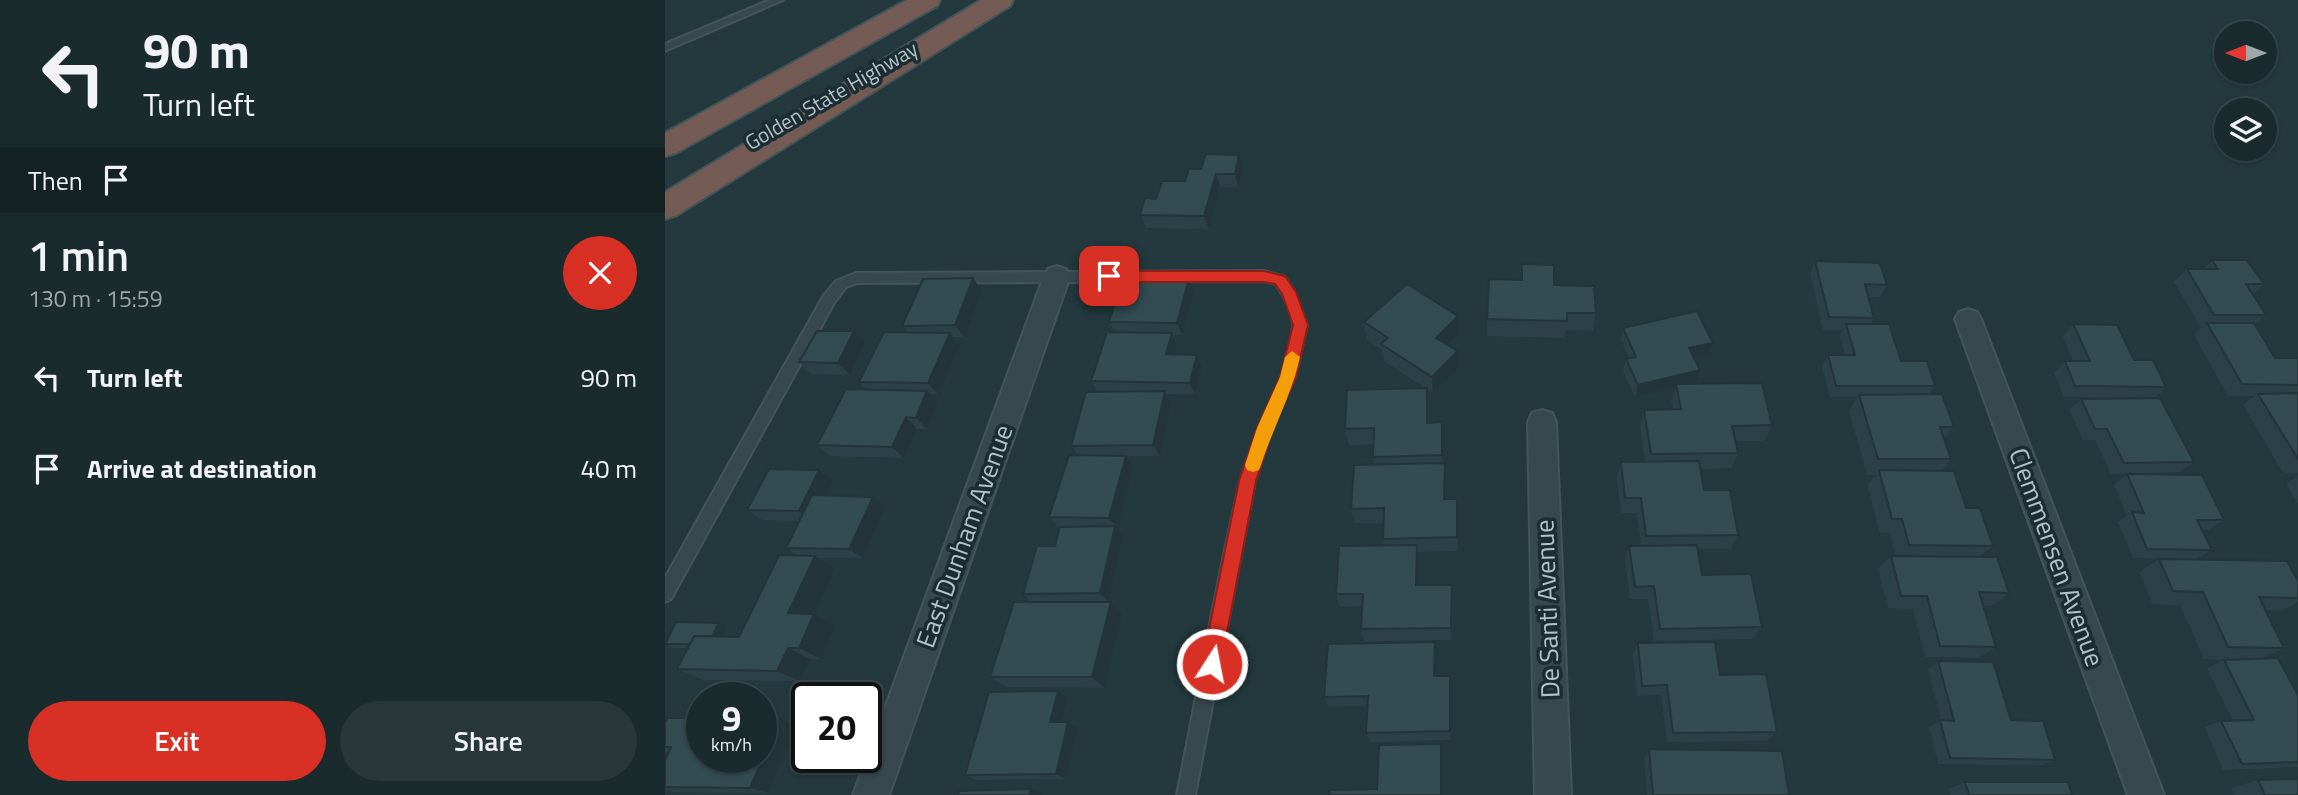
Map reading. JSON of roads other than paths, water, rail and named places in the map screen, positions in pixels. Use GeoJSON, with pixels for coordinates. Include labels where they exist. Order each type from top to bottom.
{"type":"FeatureCollection","features":[{"type":"Feature","properties":{"kind":"highway"},"geometry":{"type":"LineString","coordinates":[[665,122],[916,0]]}},
{"type":"Feature","properties":{"kind":"highway","name":"Golden State Highway"},"geometry":{"type":"LineString","coordinates":[[665,146],[927,0]]}},
{"type":"Feature","properties":{"kind":"highway"},"geometry":{"type":"LineString","coordinates":[[665,207],[998,0]]}},
{"type":"Feature","properties":{"kind":"highway","name":"Golden State Highway"},"geometry":{"type":"LineString","coordinates":[[665,189],[998,0]]}},
{"type":"Feature","properties":{"kind":"street","name":"East Dunham Avenue"},"geometry":{"type":"LineString","coordinates":[[871,795],[1057,276]]}},
{"type":"Feature","properties":{"kind":"street","name":"Clemmensen Avenue"},"geometry":{"type":"LineString","coordinates":[[1968,319],[2146,795]]}},
{"type":"Feature","properties":{"kind":"street","name":"De Santi Avenue"},"geometry":{"type":"LineString","coordinates":[[1542,422],[1553,795]]}},
{"type":"Feature","properties":{"kind":"lane"},"geometry":{"type":"LineString","coordinates":[[665,48],[778,0]]}},
{"type":"Feature","properties":{"kind":"lane"},"geometry":{"type":"LineString","coordinates":[[665,594],[823,310],[841,284],[856,278],[1057,276],[1264,276],[1279,280],[1288,292],[1300,325],[1288,377],[1265,428],[1248,481],[1186,795]]}}]}
